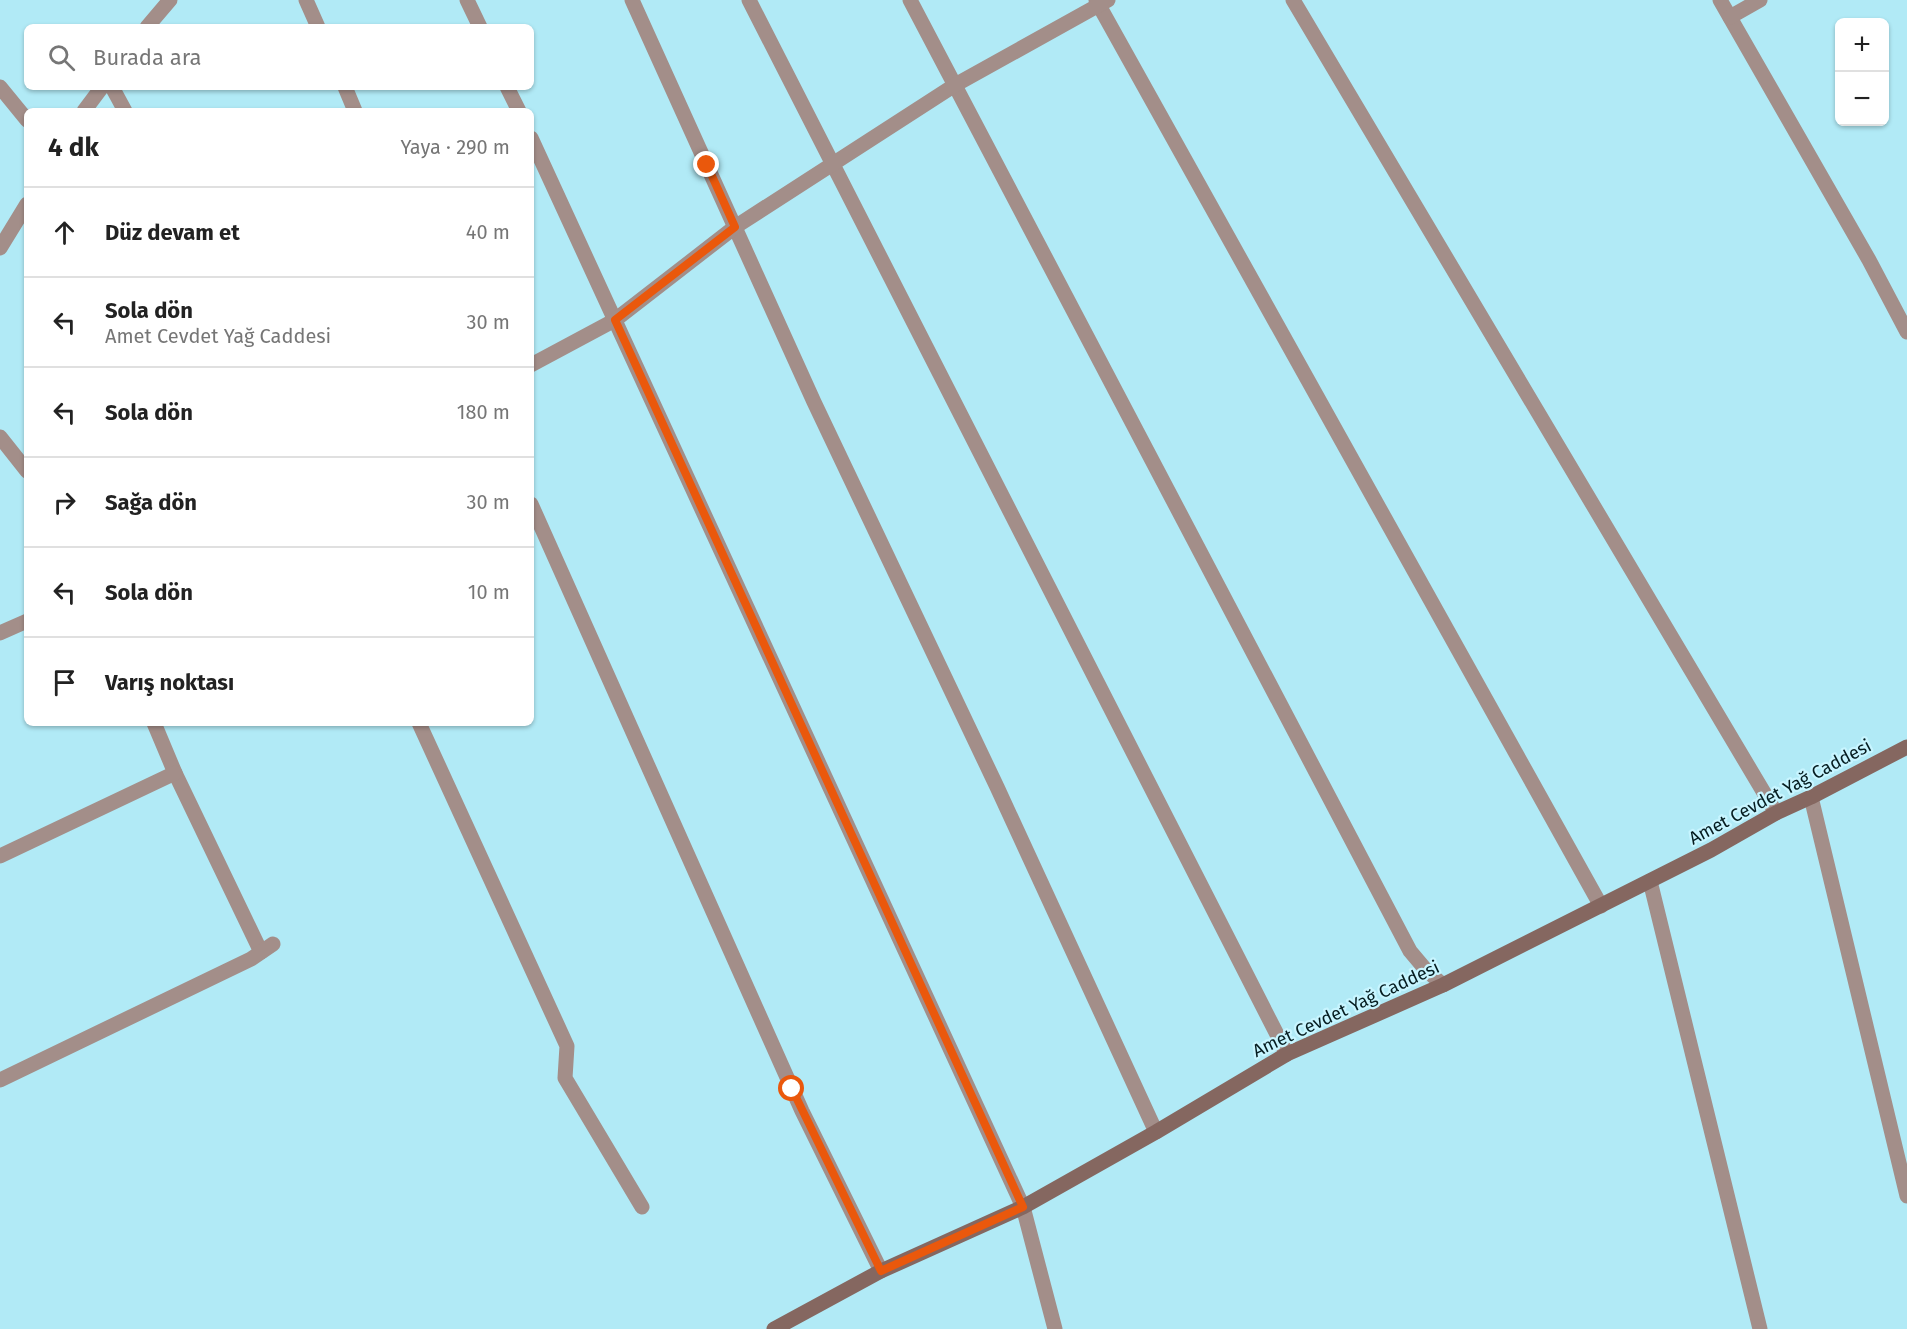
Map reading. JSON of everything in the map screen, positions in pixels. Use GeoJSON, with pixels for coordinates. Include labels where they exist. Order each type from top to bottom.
{"type":"FeatureCollection","features":[{"type":"Feature","properties":{"kind":"street"},"geometry":{"type":"LineString","coordinates":[[150,24],[170,0]]}},
{"type":"Feature","properties":{"kind":"street"},"geometry":{"type":"LineString","coordinates":[[306,0],[317,24]]}},
{"type":"Feature","properties":{"kind":"street"},"geometry":{"type":"LineString","coordinates":[[467,0],[479,24]]}},
{"type":"Feature","properties":{"kind":"street"},"geometry":{"type":"LineString","coordinates":[[632,0],[814,402],[997,787],[1156,1132]]}},
{"type":"Feature","properties":{"kind":"street"},"geometry":{"type":"LineString","coordinates":[[749,0],[1287,1054]]}},
{"type":"Feature","properties":{"kind":"street"},"geometry":{"type":"LineString","coordinates":[[910,0],[1410,951],[1443,985]]}},
{"type":"Feature","properties":{"kind":"street"},"geometry":{"type":"LineString","coordinates":[[1293,0],[1776,813]]}},
{"type":"Feature","properties":{"kind":"street"},"geometry":{"type":"LineString","coordinates":[[1720,0],[1863,250],[1907,332]]}},
{"type":"Feature","properties":{"kind":"street"},"geometry":{"type":"LineString","coordinates":[[1730,17],[1761,0]]}},
{"type":"Feature","properties":{"kind":"street"},"geometry":{"type":"LineString","coordinates":[[534,362],[615,320],[735,227],[955,85],[1101,2],[1601,906]]}},
{"type":"Feature","properties":{"kind":"street"},"geometry":{"type":"LineString","coordinates":[[0,87],[24,116]]}},
{"type":"Feature","properties":{"kind":"street"},"geometry":{"type":"LineString","coordinates":[[86,108],[100,90]]}},
{"type":"Feature","properties":{"kind":"street"},"geometry":{"type":"LineString","coordinates":[[114,90],[123,108]]}},
{"type":"Feature","properties":{"kind":"street"},"geometry":{"type":"LineString","coordinates":[[346,90],[354,108]]}},
{"type":"Feature","properties":{"kind":"street"},"geometry":{"type":"LineString","coordinates":[[508,90],[518,108]]}},
{"type":"Feature","properties":{"kind":"street"},"geometry":{"type":"LineString","coordinates":[[534,144],[1023,1207],[1055,1329]]}},
{"type":"Feature","properties":{"kind":"street"},"geometry":{"type":"LineString","coordinates":[[0,248],[24,209]]}},
{"type":"Feature","properties":{"kind":"street"},"geometry":{"type":"LineString","coordinates":[[0,437],[24,467]]}},
{"type":"Feature","properties":{"kind":"street"},"geometry":{"type":"LineString","coordinates":[[534,511],[802,1111],[881,1271]]}},
{"type":"Feature","properties":{"kind":"street"},"geometry":{"type":"LineString","coordinates":[[0,633],[24,622]]}},
{"type":"Feature","properties":{"kind":"street"},"geometry":{"type":"LineString","coordinates":[[0,1080],[251,959],[267,948],[175,773],[155,726]]}},
{"type":"Feature","properties":{"kind":"street"},"geometry":{"type":"LineString","coordinates":[[420,726],[567,1046],[565,1078],[642,1207]]}},
{"type":"Feature","properties":{"kind":"street","name":"Amet Cevdet Yağ Caddesi"},"geometry":{"type":"LineString","coordinates":[[774,1329],[881,1271],[1023,1207],[1287,1054],[1443,985],[1711,850],[1776,813],[1907,747]]}},
{"type":"Feature","properties":{"kind":"street"},"geometry":{"type":"LineString","coordinates":[[0,856],[175,773]]}},
{"type":"Feature","properties":{"kind":"street"},"geometry":{"type":"LineString","coordinates":[[1811,797],[1907,1197]]}},
{"type":"Feature","properties":{"kind":"street"},"geometry":{"type":"LineString","coordinates":[[1650,881],[1760,1329]]}},
{"type":"Feature","properties":{"kind":"route"},"geometry":{"type":"LineString","coordinates":[[707,165],[735,227],[615,320],[1023,1207],[881,1271],[792,1089]]}}]}
